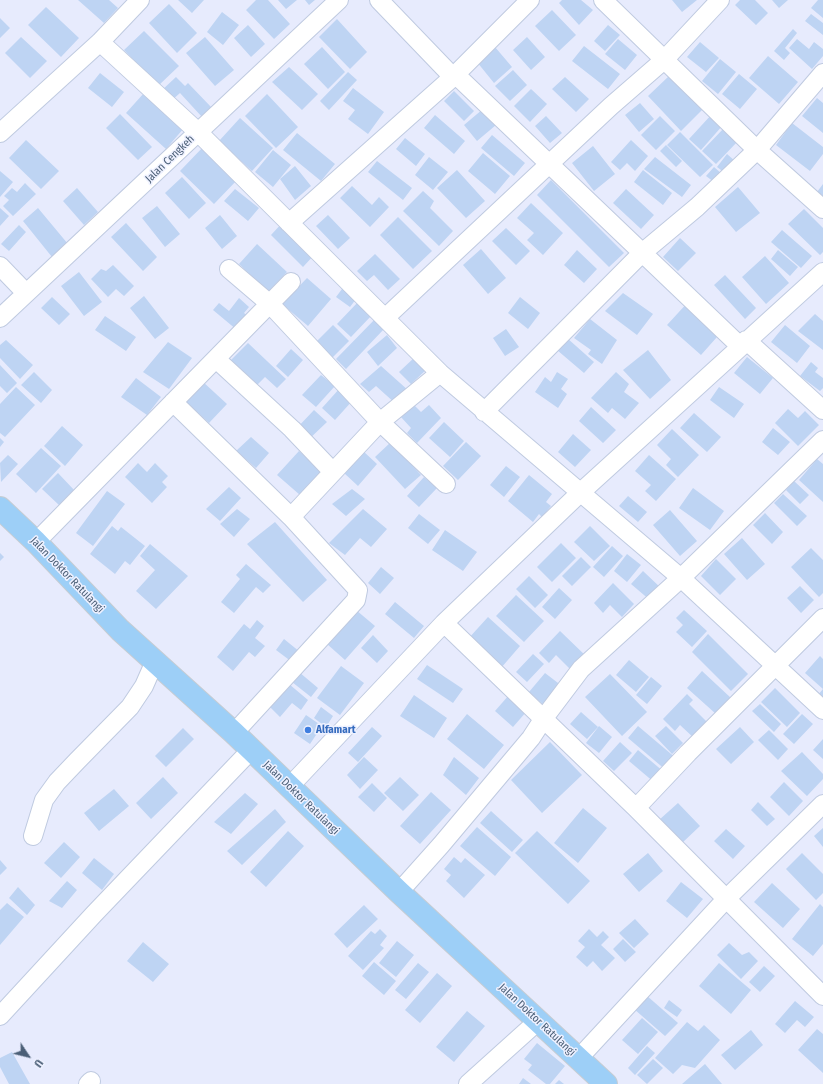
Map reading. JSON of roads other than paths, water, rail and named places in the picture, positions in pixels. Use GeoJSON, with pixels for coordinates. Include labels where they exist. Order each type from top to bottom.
{"type":"FeatureCollection","features":[{"type":"Feature","properties":{"kind":"highway","name":"Jalan Doktor Ratulangi"},"geometry":{"type":"LineString","coordinates":[[0,508],[36,542],[120,630],[234,733],[398,892],[578,1059],[598,1081]]}},
{"type":"Feature","properties":{"kind":"street"},"geometry":{"type":"LineString","coordinates":[[0,133],[100,42],[140,0]]}},
{"type":"Feature","properties":{"kind":"street","name":"Jalan Cengkeh"},"geometry":{"type":"LineString","coordinates":[[0,318],[339,0]]}},
{"type":"Feature","properties":{"kind":"street"},"geometry":{"type":"LineString","coordinates":[[379,0],[454,76],[642,253],[743,343],[823,410]]}},
{"type":"Feature","properties":{"kind":"street"},"geometry":{"type":"LineString","coordinates":[[289,223],[454,76],[530,0]]}},
{"type":"Feature","properties":{"kind":"street"},"geometry":{"type":"LineString","coordinates":[[603,0],[757,150],[823,209]]}},
{"type":"Feature","properties":{"kind":"street"},"geometry":{"type":"LineString","coordinates":[[385,318],[550,165],[611,106],[664,60],[720,0]]}},
{"type":"Feature","properties":{"kind":"street"},"geometry":{"type":"LineString","coordinates":[[100,42],[198,132],[440,373],[681,578],[823,710]]}},
{"type":"Feature","properties":{"kind":"street"},"geometry":{"type":"LineString","coordinates":[[484,412],[642,253],[697,207],[757,150],[823,73]]}},
{"type":"Feature","properties":{"kind":"street"},"geometry":{"type":"LineString","coordinates":[[0,266],[26,293]]}},
{"type":"Feature","properties":{"kind":"street"},"geometry":{"type":"LineString","coordinates":[[230,269],[270,304],[380,422],[446,484]]}},
{"type":"Feature","properties":{"kind":"street"},"geometry":{"type":"LineString","coordinates":[[290,786],[444,623],[581,492],[743,343],[823,272]]}},
{"type":"Feature","properties":{"kind":"street"},"geometry":{"type":"LineString","coordinates":[[36,542],[291,282]]}},
{"type":"Feature","properties":{"kind":"street"},"geometry":{"type":"LineString","coordinates":[[216,359],[292,429],[333,472]]}},
{"type":"Feature","properties":{"kind":"street"},"geometry":{"type":"LineString","coordinates":[[291,517],[380,422],[440,373]]}},
{"type":"Feature","properties":{"kind":"street"},"geometry":{"type":"LineString","coordinates":[[173,402],[291,517],[358,590],[358,595],[234,733]]}},
{"type":"Feature","properties":{"kind":"street"},"geometry":{"type":"LineString","coordinates":[[398,892],[441,845],[531,738],[544,718],[581,669],[681,578],[823,440]]}},
{"type":"Feature","properties":{"kind":"street"},"geometry":{"type":"LineString","coordinates":[[636,808],[688,753],[776,667],[823,618]]}},
{"type":"Feature","properties":{"kind":"street"},"geometry":{"type":"LineString","coordinates":[[444,623],[636,808],[823,996]]}},
{"type":"Feature","properties":{"kind":"street"},"geometry":{"type":"LineString","coordinates":[[33,836],[44,800],[72,766],[130,707],[144,686],[155,661]]}},
{"type":"Feature","properties":{"kind":"street"},"geometry":{"type":"LineString","coordinates":[[0,1016],[105,902],[251,750]]}},
{"type":"Feature","properties":{"kind":"street"},"geometry":{"type":"LineString","coordinates":[[578,1059],[727,898],[823,804]]}},
{"type":"Feature","properties":{"kind":"street"},"geometry":{"type":"LineString","coordinates":[[468,1084],[538,1021]]}},
{"type":"Feature","properties":{"kind":"place","name":"Alfamart"},"geometry":{"type":"Point","coordinates":[308,730]}}]}
